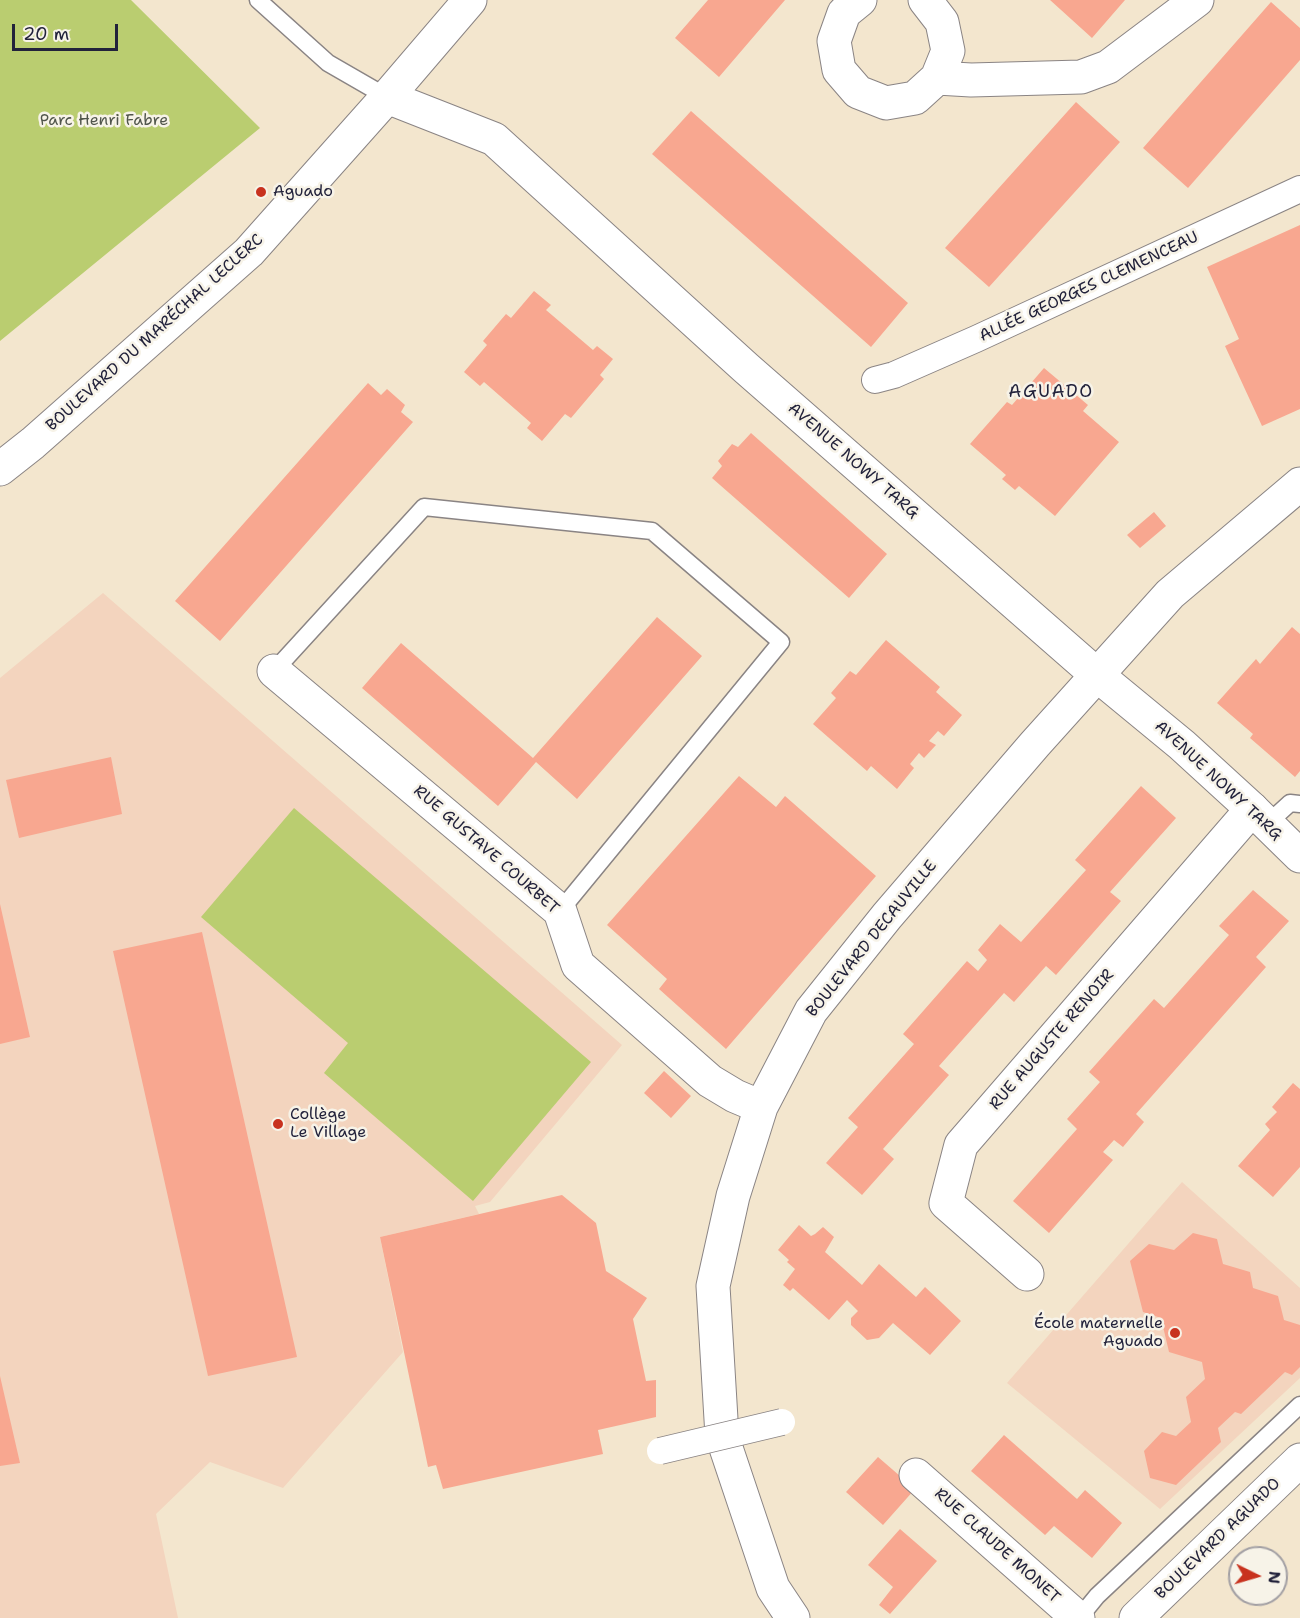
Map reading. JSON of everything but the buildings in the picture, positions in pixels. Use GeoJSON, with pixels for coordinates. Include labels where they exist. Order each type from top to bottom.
{"type":"FeatureCollection","features":[{"type":"Feature","properties":{"kind":"street","name":"BOULEVARD DU MARÉCHAL LECLERC"},"geometry":{"type":"LineString","coordinates":[[0,470],[249,252],[470,0]]}},
{"type":"Feature","properties":{"kind":"street"},"geometry":{"type":"LineString","coordinates":[[860,0],[844,13],[834,40],[840,70],[858,92],[886,103],[915,98],[937,78],[948,51],[942,22],[925,0]]}},
{"type":"Feature","properties":{"kind":"street"},"geometry":{"type":"LineString","coordinates":[[937,78],[971,80],[1081,78],[1108,67],[1197,0]]}},
{"type":"Feature","properties":{"kind":"street","name":"AVENUE NOWY TARG"},"geometry":{"type":"LineString","coordinates":[[387,97],[494,139],[746,368],[1097,675],[1182,745],[1300,856]]}},
{"type":"Feature","properties":{"kind":"street","name":"ALLÉE GEORGES CLEMENCEAU"},"geometry":{"type":"LineString","coordinates":[[875,380],[894,375],[976,339],[1300,189]]}},
{"type":"Feature","properties":{"kind":"street","name":"BOULEVARD DECAUVILLE"},"geometry":{"type":"LineString","coordinates":[[793,1618],[773,1587],[722,1436],[714,1286],[733,1196],[761,1107],[811,1011],[887,916],[1170,594],[1300,484]]}},
{"type":"Feature","properties":{"kind":"street","name":"RUE GUSTAVE COURBET"},"geometry":{"type":"LineString","coordinates":[[274,671],[560,911],[578,965],[710,1081],[735,1096],[761,1107]]}},
{"type":"Feature","properties":{"kind":"street","name":"RUE AUGUSTE RENOIR"},"geometry":{"type":"LineString","coordinates":[[1027,1274],[946,1203],[960,1145],[1259,816]]}},
{"type":"Feature","properties":{"kind":"street"},"geometry":{"type":"LineString","coordinates":[[660,1451],[782,1422]]}},
{"type":"Feature","properties":{"kind":"street","name":"BOULEVARD AGUADO"},"geometry":{"type":"LineString","coordinates":[[1136,1618],[1300,1460]]}},
{"type":"Feature","properties":{"kind":"street","name":"RUE CLAUDE MONET"},"geometry":{"type":"LineString","coordinates":[[916,1475],[1078,1618]]}},
{"type":"Feature","properties":{"kind":"lane"},"geometry":{"type":"LineString","coordinates":[[258,0],[328,63],[387,97]]}},
{"type":"Feature","properties":{"kind":"lane"},"geometry":{"type":"LineString","coordinates":[[274,671],[424,507],[652,531],[781,642],[560,911]]}},
{"type":"Feature","properties":{"kind":"lane"},"geometry":{"type":"LineString","coordinates":[[1259,816],[1290,803],[1300,804]]}},
{"type":"Feature","properties":{"kind":"lane"},"geometry":{"type":"LineString","coordinates":[[1078,1618],[1097,1596],[1300,1405]]}},
{"type":"Feature","properties":{"kind":"shaded area","name":"Collège Le Village"},"geometry":{"type":"Polygon","coordinates":[[[103,593],[622,1045],[490,1202],[475,1206],[479,1214],[380,1237],[403,1352],[283,1488],[210,1462],[156,1514],[178,1618],[0,1618],[0,678],[103,593]]]}},
{"type":"Feature","properties":{"kind":"shaded area","name":"École maternelle Aguado"},"geometry":{"type":"Polygon","coordinates":[[[1182,1182],[1300,1288],[1300,1378],[1160,1509],[1007,1383],[1182,1182]]]}},
{"type":"Feature","properties":{"kind":"green space","name":"Parc Henri Fabre"},"geometry":{"type":"Polygon","coordinates":[[[0,0],[131,0],[260,128],[0,341],[0,0]]]}},
{"type":"Feature","properties":{"kind":"green space"},"geometry":{"type":"Polygon","coordinates":[[[294,808],[591,1062],[473,1201],[324,1073],[348,1043],[201,917],[294,808]]]}},
{"type":"Feature","properties":{"kind":"place","name":"Aguado"},"geometry":{"type":"Point","coordinates":[261,192]}},
{"type":"Feature","properties":{"kind":"place","name":"Collège Le Village"},"geometry":{"type":"Point","coordinates":[278,1124]}},
{"type":"Feature","properties":{"kind":"place","name":"École maternelle Aguado"},"geometry":{"type":"Point","coordinates":[1175,1333]}},
{"type":"Feature","properties":{"kind":"district","name":"AGUADO"},"geometry":{"type":"Point","coordinates":[1051,392]}}]}
